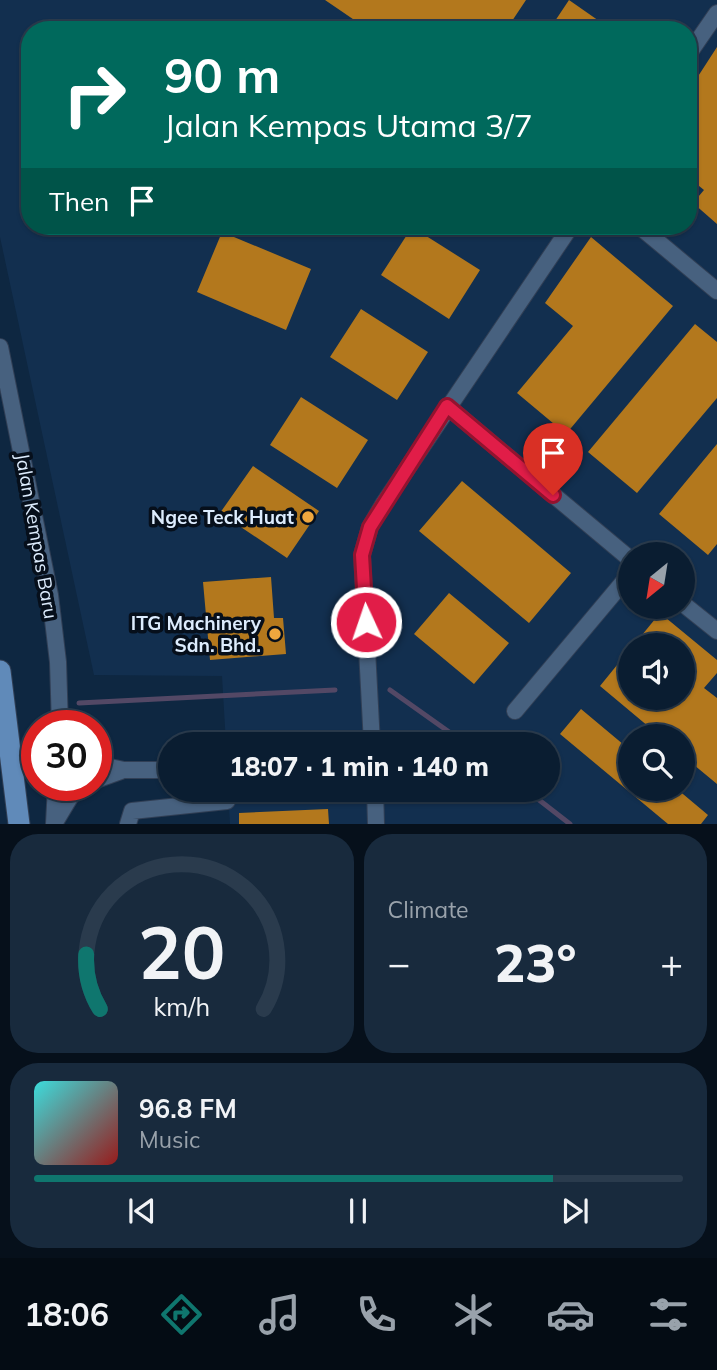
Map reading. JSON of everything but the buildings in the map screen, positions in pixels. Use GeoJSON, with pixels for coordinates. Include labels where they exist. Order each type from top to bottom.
{"type":"FeatureCollection","features":[{"type":"Feature","properties":{"kind":"main road"},"geometry":{"type":"LineString","coordinates":[[0,671],[18,819]]}},
{"type":"Feature","properties":{"kind":"main road"},"geometry":{"type":"LineString","coordinates":[[0,744],[18,819]]}},
{"type":"Feature","properties":{"kind":"street"},"geometry":{"type":"LineString","coordinates":[[697,42],[717,13]]}},
{"type":"Feature","properties":{"kind":"street"},"geometry":{"type":"LineString","coordinates":[[371,732],[362,555],[366,539],[384,503],[447,406],[565,235]]}},
{"type":"Feature","properties":{"kind":"street"},"geometry":{"type":"LineString","coordinates":[[650,235],[717,291]]}},
{"type":"Feature","properties":{"kind":"street","name":"Jalan Kempas Baru"},"geometry":{"type":"LineString","coordinates":[[0,347],[50,595],[58,662],[60,710]]}},
{"type":"Feature","properties":{"kind":"street"},"geometry":{"type":"LineString","coordinates":[[447,406],[618,549]]}},
{"type":"Feature","properties":{"kind":"street"},"geometry":{"type":"LineString","coordinates":[[515,710],[618,588]]}},
{"type":"Feature","properties":{"kind":"street"},"geometry":{"type":"LineString","coordinates":[[695,613],[717,631]]}},
{"type":"Feature","properties":{"kind":"street"},"geometry":{"type":"LineString","coordinates":[[112,767],[158,770]]}},
{"type":"Feature","properties":{"kind":"street"},"geometry":{"type":"LineString","coordinates":[[112,774],[124,770]]}},
{"type":"Feature","properties":{"kind":"street"},"geometry":{"type":"LineString","coordinates":[[54,824],[55,801]]}},
{"type":"Feature","properties":{"kind":"street"},"geometry":{"type":"LineString","coordinates":[[54,824],[68,801]]}},
{"type":"Feature","properties":{"kind":"street"},"geometry":{"type":"LineString","coordinates":[[128,824],[132,811],[185,802]]}},
{"type":"Feature","properties":{"kind":"street"},"geometry":{"type":"LineString","coordinates":[[375,802],[376,824]]}},
{"type":"Feature","properties":{"kind":"shaded area"},"geometry":{"type":"Polygon","coordinates":[[[0,0],[717,0],[717,824],[230,824],[229,802],[560,802],[560,732],[225,732],[222,676],[94,675],[0,237],[0,0]]]}},
{"type":"Feature","properties":{"kind":"waterway"},"geometry":{"type":"LineString","coordinates":[[79,703],[335,690]]}},
{"type":"Feature","properties":{"kind":"waterway"},"geometry":{"type":"LineString","coordinates":[[390,690],[449,732]]}},
{"type":"Feature","properties":{"kind":"waterway"},"geometry":{"type":"LineString","coordinates":[[542,802],[570,824]]}},
{"type":"Feature","properties":{"kind":"place","name":"Ngee Teck Huat"},"geometry":{"type":"Point","coordinates":[308,517]}},
{"type":"Feature","properties":{"kind":"place","name":"ITG Machinery Sdn. Bhd."},"geometry":{"type":"Point","coordinates":[275,634]}},
{"type":"Feature","properties":{"kind":"route"},"geometry":{"type":"LineString","coordinates":[[366,622],[362,555],[370,527],[425,445],[447,406],[553,495]]}}]}
